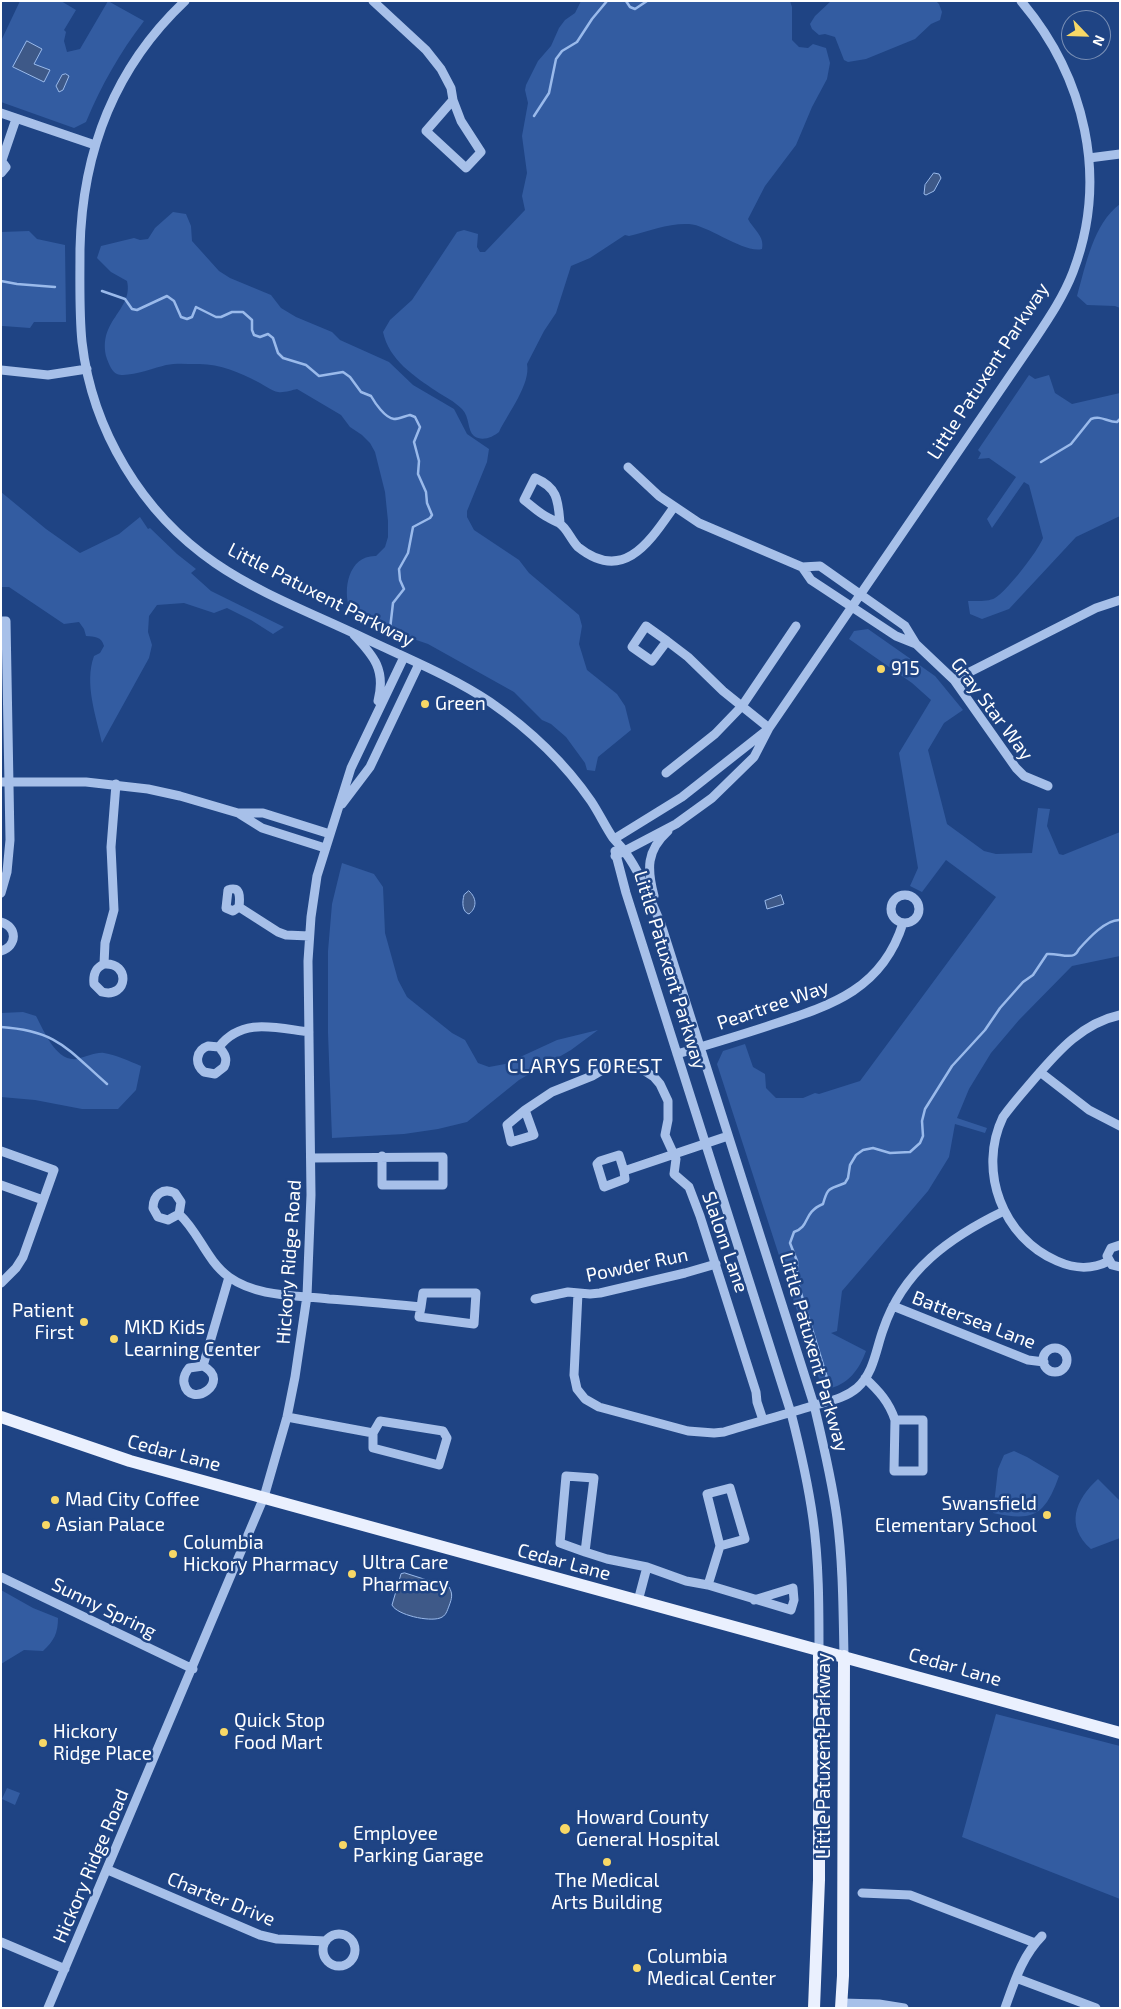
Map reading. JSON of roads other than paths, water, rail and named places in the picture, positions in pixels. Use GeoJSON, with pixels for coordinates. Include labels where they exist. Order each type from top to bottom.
{"type":"FeatureCollection","features":[{"type":"Feature","properties":{"kind":"main road","name":"Cedar Lane"},"geometry":{"type":"LineString","coordinates":[[1,1417],[130,1461],[1120,1733]]}},
{"type":"Feature","properties":{"kind":"main road","name":"Little Patuxent Parkway"},"geometry":{"type":"LineString","coordinates":[[814,2008],[819,1880],[820,1650]]}},
{"type":"Feature","properties":{"kind":"main road","name":"Little Patuxent Parkway"},"geometry":{"type":"LineString","coordinates":[[841,2005],[844,1656]]}},
{"type":"Feature","properties":{"kind":"street","name":"Little Patuxent Parkway"},"geometry":{"type":"LineString","coordinates":[[185,1],[167,18],[145,44],[132,64],[106,115],[94,145],[88,174],[81,225],[82,340],[86,369],[101,418],[121,460],[146,498],[172,528],[203,554],[230,572],[419,664],[474,693],[534,737],[555,757],[590,799],[644,883],[661,924],[814,1405],[829,1468],[838,1520],[842,1574],[844,1656]]}},
{"type":"Feature","properties":{"kind":"street"},"geometry":{"type":"LineString","coordinates":[[373,1],[433,57],[447,78],[460,121],[481,152],[466,168],[426,131],[453,100]]}},
{"type":"Feature","properties":{"kind":"street","name":"Little Patuxent Parkway"},"geometry":{"type":"LineString","coordinates":[[615,856],[676,824],[712,798],[735,778],[754,757],[769,728],[1026,353],[1062,295],[1072,273],[1085,232],[1090,182],[1089,158],[1082,114],[1067,72],[1045,32],[1021,1]]}},
{"type":"Feature","properties":{"kind":"street"},"geometry":{"type":"LineString","coordinates":[[1,113],[94,145]]}},
{"type":"Feature","properties":{"kind":"street"},"geometry":{"type":"LineString","coordinates":[[1,173],[6,167],[1,160],[16,118]]}},
{"type":"Feature","properties":{"kind":"street"},"geometry":{"type":"LineString","coordinates":[[1089,158],[1120,154]]}},
{"type":"Feature","properties":{"kind":"street"},"geometry":{"type":"LineString","coordinates":[[1,370],[48,375],[86,369]]}},
{"type":"Feature","properties":{"kind":"street","name":"Gray Star Way"},"geometry":{"type":"LineString","coordinates":[[628,467],[643,483],[674,507],[709,529],[802,566],[820,566],[905,626],[916,644],[954,680],[1016,768],[1024,776],[1048,786]]}},
{"type":"Feature","properties":{"kind":"street"},"geometry":{"type":"LineString","coordinates":[[560,524],[554,490],[549,485],[535,478],[524,500],[547,518],[560,524],[577,546],[604,560],[620,559],[634,555],[643,548],[674,507]]}},
{"type":"Feature","properties":{"kind":"street","name":"Gray Star Way"},"geometry":{"type":"LineString","coordinates":[[802,566],[811,580],[896,636],[916,644]]}},
{"type":"Feature","properties":{"kind":"street"},"geometry":{"type":"LineString","coordinates":[[954,680],[1096,608],[1120,600]]}},
{"type":"Feature","properties":{"kind":"street"},"geometry":{"type":"LineString","coordinates":[[1,621],[6,621],[4,660],[5,782],[9,856],[1,893]]}},
{"type":"Feature","properties":{"kind":"street"},"geometry":{"type":"LineString","coordinates":[[666,773],[714,734],[742,706],[796,626]]}},
{"type":"Feature","properties":{"kind":"street"},"geometry":{"type":"LineString","coordinates":[[350,632],[370,652],[379,669],[381,690],[372,722]]}},
{"type":"Feature","properties":{"kind":"street"},"geometry":{"type":"LineString","coordinates":[[667,641],[688,657],[724,692],[769,728]]}},
{"type":"Feature","properties":{"kind":"street","name":"Hickory Ridge Road"},"geometry":{"type":"LineString","coordinates":[[48,2008],[193,1669],[264,1497],[287,1417],[307,1296],[311,1158],[309,936],[317,876],[340,806],[350,768],[404,657]]}},
{"type":"Feature","properties":{"kind":"street","name":"Hickory Ridge Road"},"geometry":{"type":"LineString","coordinates":[[340,806],[370,767],[419,664]]}},
{"type":"Feature","properties":{"kind":"street","name":"Little Patuxent Parkway"},"geometry":{"type":"LineString","coordinates":[[614,839],[682,797],[769,728]]}},
{"type":"Feature","properties":{"kind":"street"},"geometry":{"type":"LineString","coordinates":[[5,782],[68,781],[116,784],[180,796],[238,813],[262,828],[325,848]]}},
{"type":"Feature","properties":{"kind":"street"},"geometry":{"type":"LineString","coordinates":[[104,964],[105,943],[114,910],[110,846],[116,784]]}},
{"type":"Feature","properties":{"kind":"street"},"geometry":{"type":"LineString","coordinates":[[238,813],[263,813],[330,834]]}},
{"type":"Feature","properties":{"kind":"street"},"geometry":{"type":"LineString","coordinates":[[661,924],[650,880],[650,861],[660,838],[676,824]]}},
{"type":"Feature","properties":{"kind":"street","name":"Little Patuxent Parkway"},"geometry":{"type":"LineString","coordinates":[[614,839],[615,856],[791,1413],[802,1455],[814,1520],[820,1650]]}},
{"type":"Feature","properties":{"kind":"street"},"geometry":{"type":"LineString","coordinates":[[239,907],[278,932],[309,936]]}},
{"type":"Feature","properties":{"kind":"street"},"geometry":{"type":"LineString","coordinates":[[1,922],[12,929],[14,938],[10,946],[1,951]]}},
{"type":"Feature","properties":{"kind":"street","name":"Peartree Way"},"geometry":{"type":"LineString","coordinates":[[677,1054],[820,1009],[850,994],[877,972],[899,938],[904,924]]}},
{"type":"Feature","properties":{"kind":"street"},"geometry":{"type":"LineString","coordinates":[[1109,1261],[1089,1269],[1064,1264],[1036,1250],[1023,1238],[1004,1211],[995,1185],[992,1154],[994,1140],[1003,1117],[1040,1072],[1073,1037],[1099,1021],[1120,1015]]}},
{"type":"Feature","properties":{"kind":"street"},"geometry":{"type":"LineString","coordinates":[[219,1047],[226,1038],[244,1028],[265,1027],[309,1032]]}},
{"type":"Feature","properties":{"kind":"street","name":"Slalom Lane"},"geometry":{"type":"LineString","coordinates":[[525,1110],[552,1092],[592,1076],[609,1066],[617,1064],[637,1066],[654,1077],[664,1092],[669,1111],[664,1135],[676,1159],[674,1174],[689,1187],[716,1264],[763,1420]]}},
{"type":"Feature","properties":{"kind":"street"},"geometry":{"type":"LineString","coordinates":[[1040,1072],[1089,1110],[1120,1126]]}},
{"type":"Feature","properties":{"kind":"street"},"geometry":{"type":"LineString","coordinates":[[624,1171],[728,1136]]}},
{"type":"Feature","properties":{"kind":"street"},"geometry":{"type":"LineString","coordinates":[[1,1151],[54,1170],[23,1257],[16,1268],[1,1283]]}},
{"type":"Feature","properties":{"kind":"street"},"geometry":{"type":"LineString","coordinates":[[311,1158],[382,1156],[443,1157],[443,1185],[382,1185],[382,1156]]}},
{"type":"Feature","properties":{"kind":"street"},"geometry":{"type":"LineString","coordinates":[[1,1185],[43,1200]]}},
{"type":"Feature","properties":{"kind":"street"},"geometry":{"type":"LineString","coordinates":[[578,1293],[574,1375],[577,1389],[585,1400],[599,1407],[702,1433],[724,1432],[848,1394],[858,1387],[874,1360],[883,1329],[893,1306],[911,1278],[935,1253],[967,1229],[1004,1211]]}},
{"type":"Feature","properties":{"kind":"street"},"geometry":{"type":"LineString","coordinates":[[179,1214],[194,1231],[208,1255],[229,1277],[260,1291],[421,1307]]}},
{"type":"Feature","properties":{"kind":"street"},"geometry":{"type":"LineString","coordinates":[[1120,1246],[1111,1248],[1108,1252],[1109,1261],[1112,1265],[1120,1267]]}},
{"type":"Feature","properties":{"kind":"street","name":"Powder Run"},"geometry":{"type":"LineString","coordinates":[[535,1299],[558,1293],[600,1293],[716,1264]]}},
{"type":"Feature","properties":{"kind":"street"},"geometry":{"type":"LineString","coordinates":[[202,1366],[229,1277]]}},
{"type":"Feature","properties":{"kind":"street"},"geometry":{"type":"LineString","coordinates":[[423,1292],[476,1293],[474,1324],[419,1317],[421,1307],[423,1292]]}},
{"type":"Feature","properties":{"kind":"street","name":"Battersea Lane"},"geometry":{"type":"LineString","coordinates":[[893,1306],[1028,1360],[1044,1362]]}},
{"type":"Feature","properties":{"kind":"street"},"geometry":{"type":"LineString","coordinates":[[865,1378],[889,1405],[894,1420],[894,1471],[923,1471],[923,1420],[894,1420]]}},
{"type":"Feature","properties":{"kind":"street"},"geometry":{"type":"LineString","coordinates":[[287,1417],[373,1433]]}},
{"type":"Feature","properties":{"kind":"street"},"geometry":{"type":"LineString","coordinates":[[380,1421],[443,1431],[447,1438],[439,1464],[374,1448],[373,1433],[380,1421]]}},
{"type":"Feature","properties":{"kind":"street"},"geometry":{"type":"LineString","coordinates":[[585,1552],[594,1478],[566,1476],[560,1543],[585,1552],[607,1559],[630,1562],[686,1581],[708,1585],[754,1600]]}},
{"type":"Feature","properties":{"kind":"street"},"geometry":{"type":"LineString","coordinates":[[708,1585],[720,1546],[707,1494],[730,1488],[745,1539],[720,1546]]}},
{"type":"Feature","properties":{"kind":"street"},"geometry":{"type":"LineString","coordinates":[[638,1601],[647,1567]]}},
{"type":"Feature","properties":{"kind":"street","name":"Sunny Spring"},"geometry":{"type":"LineString","coordinates":[[1,1577],[193,1669]]}},
{"type":"Feature","properties":{"kind":"street","name":"Charter Drive"},"geometry":{"type":"LineString","coordinates":[[108,1870],[260,1935],[277,1939],[326,1941]]}},
{"type":"Feature","properties":{"kind":"street"},"geometry":{"type":"LineString","coordinates":[[862,1893],[910,1896],[1035,1943]]}},
{"type":"Feature","properties":{"kind":"street"},"geometry":{"type":"LineString","coordinates":[[1005,2008],[1016,1978],[1035,1943],[1042,1936]]}},
{"type":"Feature","properties":{"kind":"street"},"geometry":{"type":"LineString","coordinates":[[1,1942],[65,1969]]}},
{"type":"Feature","properties":{"kind":"street"},"geometry":{"type":"LineString","coordinates":[[1016,1978],[1096,2008]]}},
{"type":"Feature","properties":{"kind":"street"},"geometry":{"type":"LineString","coordinates":[[841,2005],[904,2008]]}},
{"type":"Feature","properties":{"kind":"waterway"},"geometry":{"type":"LineString","coordinates":[[534,116],[549,93],[556,59],[562,51],[577,42],[607,1]]}},
{"type":"Feature","properties":{"kind":"waterway"},"geometry":{"type":"LineString","coordinates":[[626,1],[630,7],[635,9],[647,1]]}},
{"type":"Feature","properties":{"kind":"waterway"},"geometry":{"type":"LineString","coordinates":[[1,281],[55,287]]}},
{"type":"Feature","properties":{"kind":"waterway"},"geometry":{"type":"LineString","coordinates":[[102,291],[125,299],[132,309],[137,310],[167,296],[174,301],[181,317],[187,319],[192,317],[196,307],[216,317],[232,312],[243,312],[252,320],[254,335],[260,337],[268,334],[273,338],[278,353],[283,358],[306,365],[319,376],[343,372],[350,377],[361,392],[371,396],[387,416],[394,419],[410,415],[415,417],[420,427],[414,442],[419,461],[418,474],[426,492],[427,503],[432,515],[413,527],[408,553],[399,569],[400,580],[404,589],[393,603],[390,629]]}},
{"type":"Feature","properties":{"kind":"waterway"},"geometry":{"type":"LineString","coordinates":[[1041,462],[1071,444],[1091,419],[1098,418],[1113,422],[1117,422],[1120,419]]}},
{"type":"Feature","properties":{"kind":"waterway"},"geometry":{"type":"LineString","coordinates":[[827,1378],[797,1280],[797,1261],[790,1243],[794,1232],[803,1226],[812,1211],[823,1204],[826,1194],[830,1189],[845,1183],[848,1178],[850,1165],[856,1155],[863,1150],[873,1148],[890,1153],[910,1152],[920,1143],[923,1136],[922,1121],[925,1109],[952,1066],[985,1030],[1000,1008],[1023,982],[1033,975],[1047,954],[1074,955],[1103,926],[1120,920]]}},
{"type":"Feature","properties":{"kind":"waterway"},"geometry":{"type":"LineString","coordinates":[[1,1027],[20,1029],[49,1038],[71,1052],[107,1084]]}},
{"type":"Feature","properties":{"kind":"place","name":"915"},"geometry":{"type":"Point","coordinates":[881,669]}},
{"type":"Feature","properties":{"kind":"place","name":"Green"},"geometry":{"type":"Point","coordinates":[425,704]}},
{"type":"Feature","properties":{"kind":"place","name":"Patient First"},"geometry":{"type":"Point","coordinates":[84,1322]}},
{"type":"Feature","properties":{"kind":"place","name":"MKD Kids Learning Center"},"geometry":{"type":"Point","coordinates":[114,1339]}},
{"type":"Feature","properties":{"kind":"place","name":"Mad City Coffee"},"geometry":{"type":"Point","coordinates":[55,1500]}},
{"type":"Feature","properties":{"kind":"place","name":"Swansfield Elementary School"},"geometry":{"type":"Point","coordinates":[1047,1515]}},
{"type":"Feature","properties":{"kind":"place","name":"Asian Palace"},"geometry":{"type":"Point","coordinates":[46,1525]}},
{"type":"Feature","properties":{"kind":"place","name":"Columbia Hickory Pharmacy"},"geometry":{"type":"Point","coordinates":[173,1554]}},
{"type":"Feature","properties":{"kind":"place","name":"Ultra Care Pharmacy"},"geometry":{"type":"Point","coordinates":[352,1574]}},
{"type":"Feature","properties":{"kind":"place","name":"Quick Stop Food Mart"},"geometry":{"type":"Point","coordinates":[224,1732]}},
{"type":"Feature","properties":{"kind":"place","name":"Hickory Ridge Place"},"geometry":{"type":"Point","coordinates":[43,1743]}},
{"type":"Feature","properties":{"kind":"place","name":"Howard County General Hospital"},"geometry":{"type":"Point","coordinates":[565,1829]}},
{"type":"Feature","properties":{"kind":"place","name":"Employee Parking Garage"},"geometry":{"type":"Point","coordinates":[343,1845]}},
{"type":"Feature","properties":{"kind":"place","name":"The Medical Arts Building"},"geometry":{"type":"Point","coordinates":[607,1862]}},
{"type":"Feature","properties":{"kind":"place","name":"Columbia Medical Center"},"geometry":{"type":"Point","coordinates":[637,1968]}},
{"type":"Feature","properties":{"kind":"district","name":"CLARYS FOREST"},"geometry":{"type":"Point","coordinates":[585,1066]}}]}
